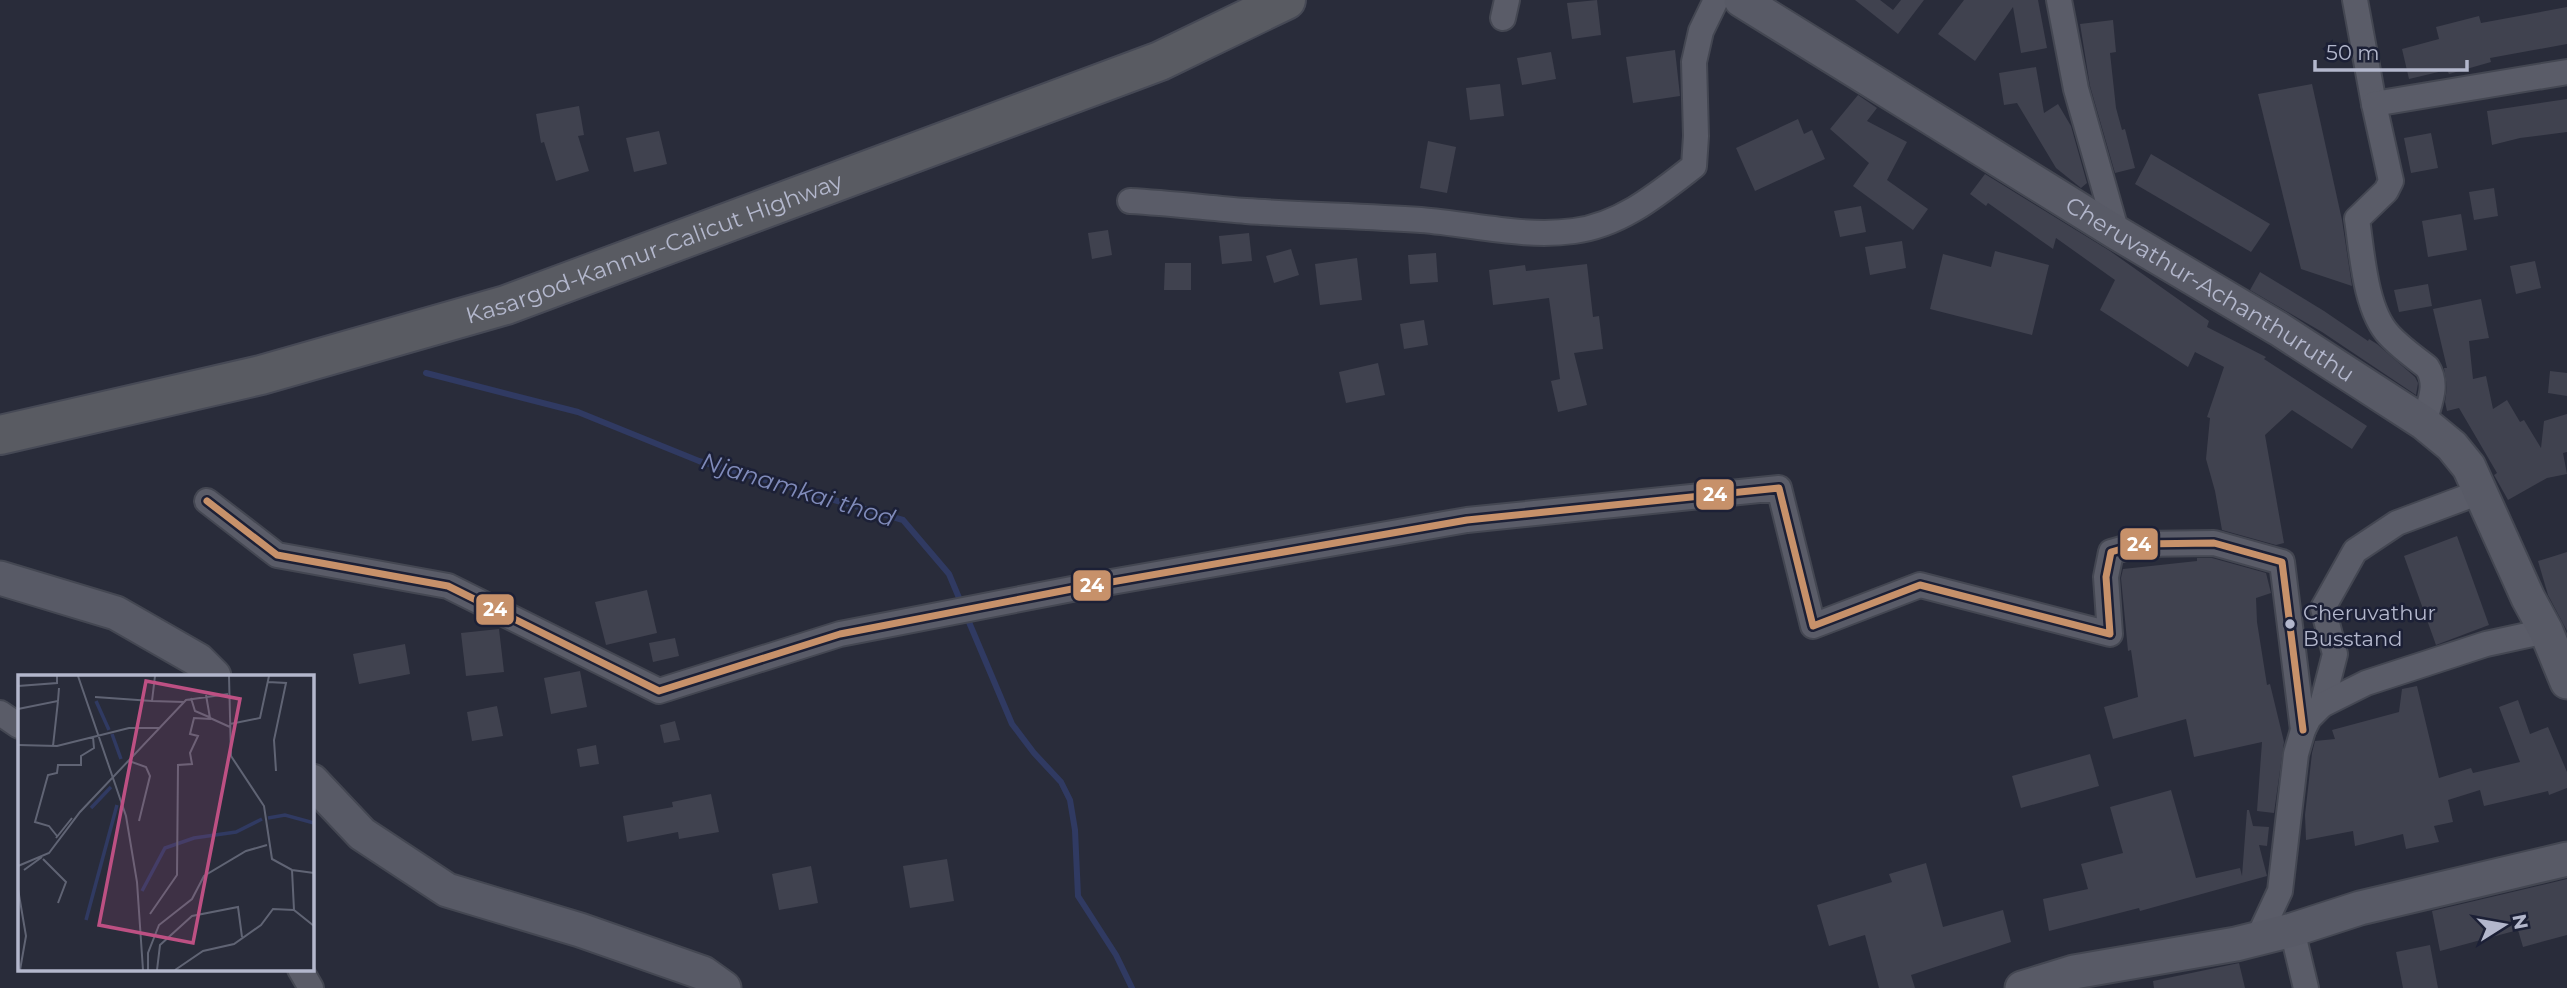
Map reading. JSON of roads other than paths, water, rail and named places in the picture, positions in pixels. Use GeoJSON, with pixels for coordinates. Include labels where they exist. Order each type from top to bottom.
{"type":"FeatureCollection","features":[{"type":"Feature","properties":{"kind":"highway","name":"Kasargod-Kannur-Calicut Highway"},"geometry":{"type":"LineString","coordinates":[[0,435],[261,375],[506,305],[1160,61],[1286,0]]}},
{"type":"Feature","properties":{"kind":"main road","name":"Cheruvathur-Achanthuruthu"},"geometry":{"type":"LineString","coordinates":[[1741,0],[2117,233],[2279,329],[2424,423],[2452,446],[2469,467],[2567,682]]}},
{"type":"Feature","properties":{"kind":"main road"},"geometry":{"type":"LineString","coordinates":[[0,578],[116,613],[198,660],[212,675]]}},
{"type":"Feature","properties":{"kind":"main road"},"geometry":{"type":"LineString","coordinates":[[313,781],[362,834],[447,890],[580,930],[703,973],[724,988]]}},
{"type":"Feature","properties":{"kind":"main road"},"geometry":{"type":"LineString","coordinates":[[2022,988],[2074,972],[2292,930],[2360,908],[2567,859]]}},
{"type":"Feature","properties":{"kind":"street"},"geometry":{"type":"LineString","coordinates":[[1130,201],[1244,211],[1423,220],[1528,232],[1575,231],[1609,222],[1642,205],[1694,166],[1694,62],[1701,31],[1716,0]]}},
{"type":"Feature","properties":{"kind":"street"},"geometry":{"type":"LineString","coordinates":[[2059,0],[2076,89],[2117,233]]}},
{"type":"Feature","properties":{"kind":"street"},"geometry":{"type":"LineString","coordinates":[[2356,0],[2391,181],[2386,191],[2357,219],[2363,262],[2374,312],[2387,334],[2432,374],[2435,384],[2424,423]]}},
{"type":"Feature","properties":{"kind":"street"},"geometry":{"type":"LineString","coordinates":[[2374,104],[2567,72]]}},
{"type":"Feature","properties":{"kind":"street"},"geometry":{"type":"LineString","coordinates":[[207,501],[277,555],[448,586],[659,691],[841,634],[1077,588],[1467,520],[1779,488],[1813,626],[1920,585],[2110,634],[2106,577],[2111,552],[2139,544],[2214,543],[2282,562],[2303,730]]}},
{"type":"Feature","properties":{"kind":"street"},"geometry":{"type":"LineString","coordinates":[[2322,705],[2335,654],[2323,608],[2355,551],[2398,523],[2480,492]]}},
{"type":"Feature","properties":{"kind":"street"},"geometry":{"type":"LineString","coordinates":[[2258,938],[2280,891],[2296,754],[2309,718],[2322,705],[2375,680],[2486,644],[2546,631]]}},
{"type":"Feature","properties":{"kind":"street"},"geometry":{"type":"LineString","coordinates":[[0,713],[18,725]]}},
{"type":"Feature","properties":{"kind":"street"},"geometry":{"type":"LineString","coordinates":[[2292,930],[2306,988]]}},
{"type":"Feature","properties":{"kind":"street"},"geometry":{"type":"LineString","coordinates":[[301,970],[311,988]]}},
{"type":"Feature","properties":{"kind":"waterway","name":"Njanamkai thod"},"geometry":{"type":"LineString","coordinates":[[426,373],[578,412],[699,461],[903,520],[949,574],[962,605]]}},
{"type":"Feature","properties":{"kind":"waterway","name":"Njanamkai thod"},"geometry":{"type":"LineString","coordinates":[[966,615],[1012,724],[1061,782],[1070,800],[1075,830],[1078,896],[1116,955],[1132,988]]}},
{"type":"Feature","properties":{"kind":"place","name":"Cheruvathur Busstand"},"geometry":{"type":"Point","coordinates":[2290,624]}}]}
